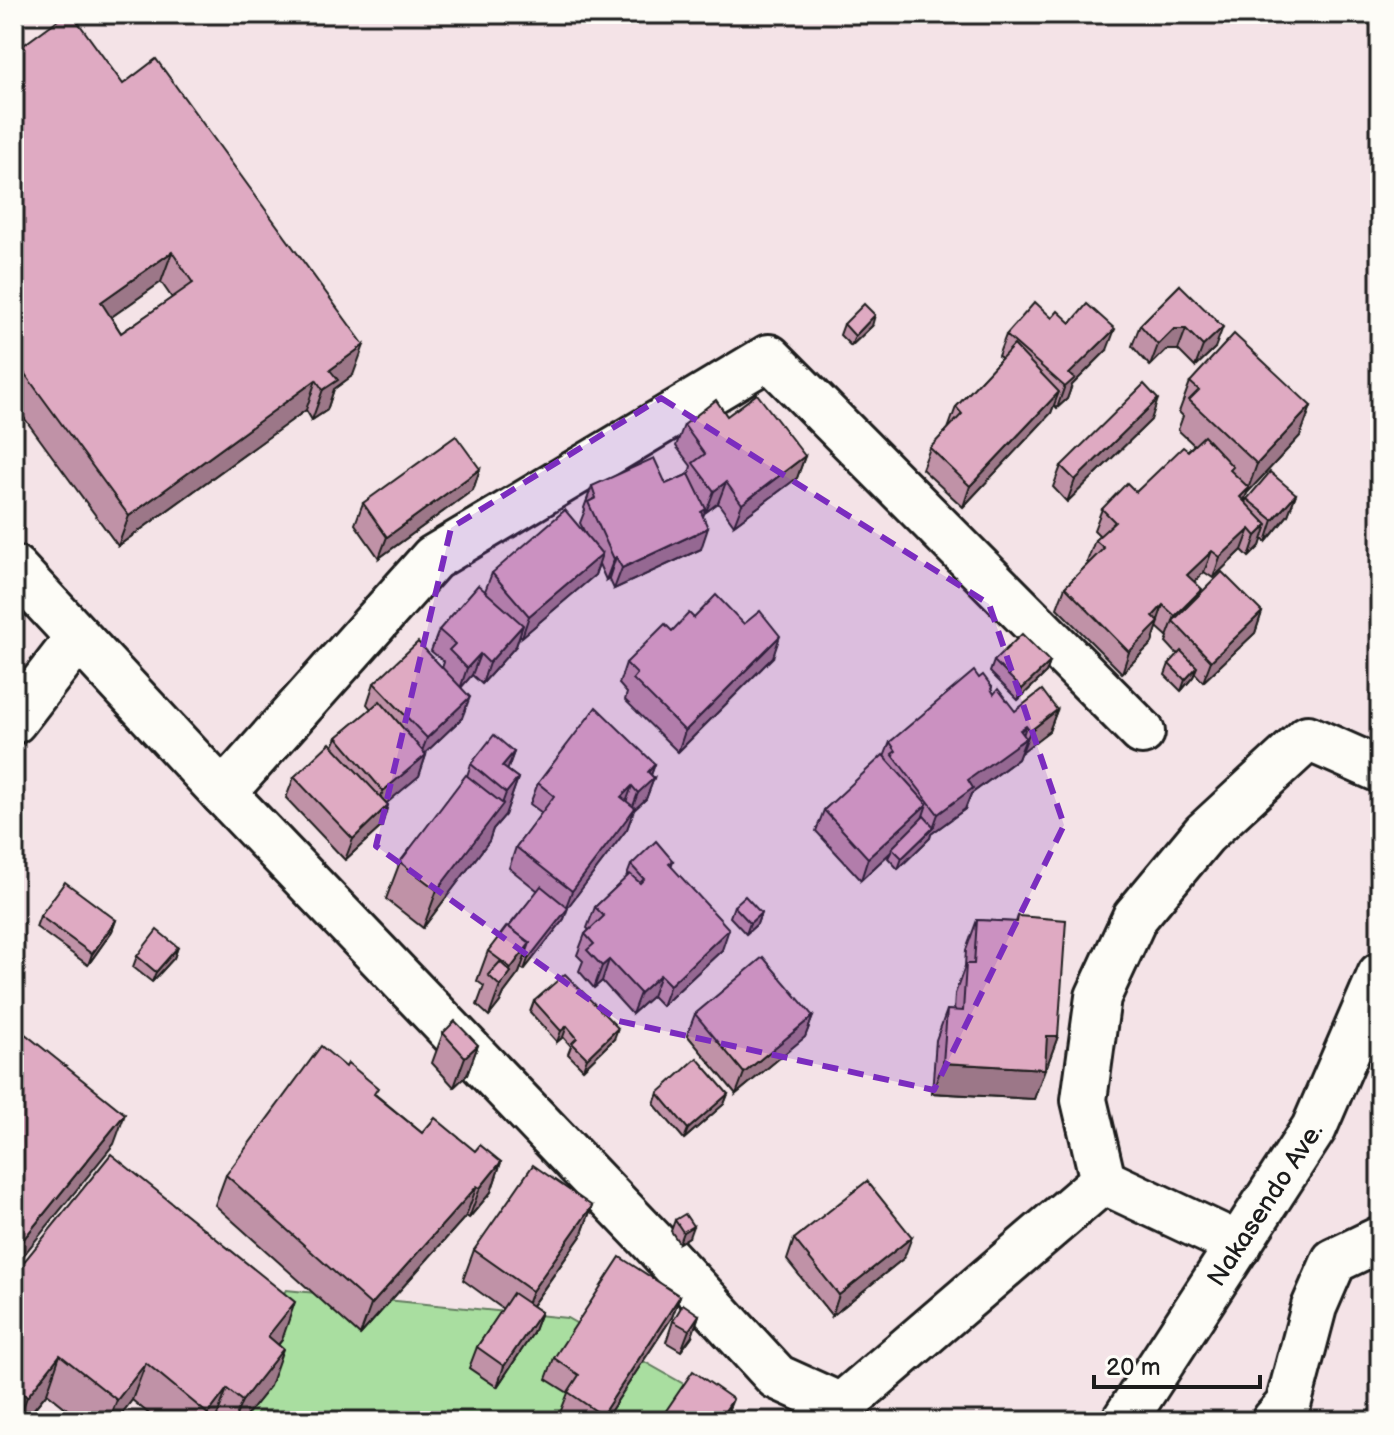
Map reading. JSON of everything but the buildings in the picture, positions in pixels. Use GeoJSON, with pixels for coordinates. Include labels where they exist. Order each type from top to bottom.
{"type":"FeatureCollection","features":[{"type":"Feature","properties":{"kind":"main road"},"geometry":{"type":"LineString","coordinates":[[223,793],[433,558],[769,357],[1142,732]]}},
{"type":"Feature","properties":{"kind":"main road"},"geometry":{"type":"LineString","coordinates":[[14,568],[777,1377],[841,1406],[1103,1181]]}},
{"type":"Feature","properties":{"kind":"main road"},"geometry":{"type":"LineString","coordinates":[[14,721],[78,638]]}},
{"type":"Feature","properties":{"kind":"main road"},"geometry":{"type":"LineString","coordinates":[[1103,1181],[1084,1100],[1098,997],[1135,917],[1204,834],[1308,738],[1380,770]]}},
{"type":"Feature","properties":{"kind":"main road","name":"Nakasendo Ave."},"geometry":{"type":"LineString","coordinates":[[1124,1421],[1314,1128],[1380,975]]}},
{"type":"Feature","properties":{"kind":"main road"},"geometry":{"type":"LineString","coordinates":[[1103,1181],[1239,1245]]}},
{"type":"Feature","properties":{"kind":"main road"},"geometry":{"type":"LineString","coordinates":[[1274,1421],[1288,1405],[1314,1307],[1334,1261],[1380,1239]]}},
{"type":"Feature","properties":{"kind":"highlighted area"},"geometry":{"type":"Polygon","coordinates":[[[661,398],[989,604],[1064,825],[934,1090],[619,1021],[376,846],[451,528],[661,398]]]}},
{"type":"Feature","properties":{"kind":"green space"},"geometry":{"type":"Polygon","coordinates":[[[286,1290],[567,1318],[749,1421],[199,1421],[286,1290]]]}}]}
